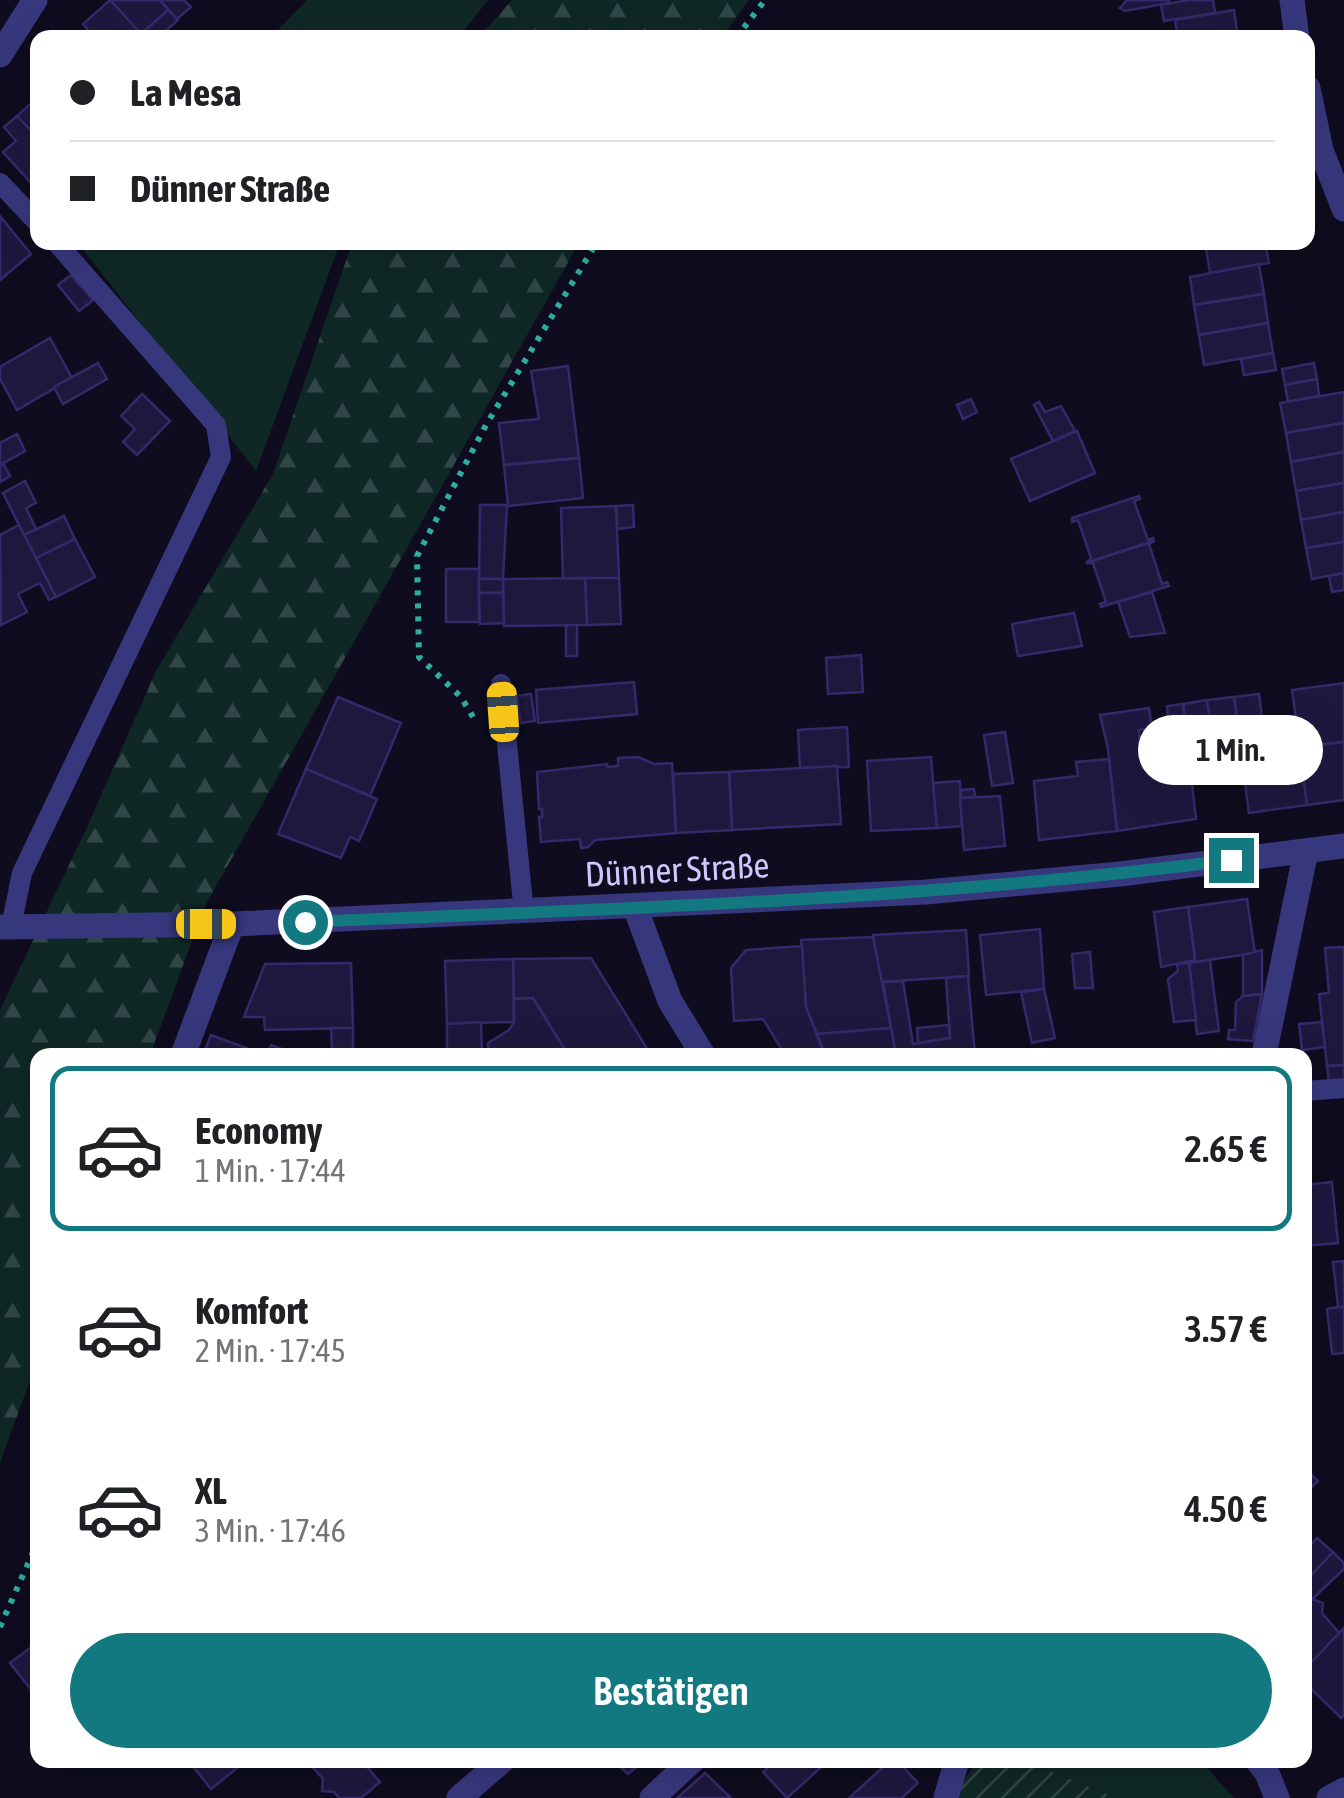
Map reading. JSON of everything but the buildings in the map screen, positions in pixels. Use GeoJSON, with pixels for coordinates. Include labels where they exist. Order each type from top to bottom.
{"type":"FeatureCollection","features":[{"type":"Feature","properties":{"kind":"street"},"geometry":{"type":"LineString","coordinates":[[0,55],[34,0]]}},
{"type":"Feature","properties":{"kind":"street"},"geometry":{"type":"LineString","coordinates":[[1292,0],[1296,30]]}},
{"type":"Feature","properties":{"kind":"street"},"geometry":{"type":"LineString","coordinates":[[1315,121],[1321,150],[1344,210]]}},
{"type":"Feature","properties":{"kind":"street","name":"Dünner Straße"},"geometry":{"type":"LineString","coordinates":[[5,927],[232,924],[524,913],[1030,884],[1344,846]]}},
{"type":"Feature","properties":{"kind":"street"},"geometry":{"type":"LineString","coordinates":[[1265,1048],[1306,851]]}},
{"type":"Feature","properties":{"kind":"street"},"geometry":{"type":"LineString","coordinates":[[634,906],[670,1002],[700,1048]]}},
{"type":"Feature","properties":{"kind":"street"},"geometry":{"type":"LineString","coordinates":[[187,1048],[232,924]]}},
{"type":"Feature","properties":{"kind":"street"},"geometry":{"type":"LineString","coordinates":[[459,1798],[495,1768]]}},
{"type":"Feature","properties":{"kind":"street"},"geometry":{"type":"LineString","coordinates":[[652,1798],[684,1768]]}},
{"type":"Feature","properties":{"kind":"street"},"geometry":{"type":"LineString","coordinates":[[946,1798],[955,1768]]}},
{"type":"Feature","properties":{"kind":"street"},"geometry":{"type":"LineString","coordinates":[[1263,1768],[1276,1798]]}},
{"type":"Feature","properties":{"kind":"street"},"geometry":{"type":"LineString","coordinates":[[1329,1798],[1344,1790]]}},
{"type":"Feature","properties":{"kind":"lane"},"geometry":{"type":"LineString","coordinates":[[0,183],[30,215]]}},
{"type":"Feature","properties":{"kind":"lane","name":"Dünner Straße"},"geometry":{"type":"LineString","coordinates":[[5,927],[22,873],[221,457],[216,425],[63,250]]}},
{"type":"Feature","properties":{"kind":"lane"},"geometry":{"type":"LineString","coordinates":[[501,684],[524,913]]}},
{"type":"Feature","properties":{"kind":"lane"},"geometry":{"type":"LineString","coordinates":[[1312,1090],[1344,1088]]}},
{"type":"Feature","properties":{"kind":"path"},"geometry":{"type":"LineString","coordinates":[[742,30],[764,0]]}},
{"type":"Feature","properties":{"kind":"path"},"geometry":{"type":"LineString","coordinates":[[507,768],[460,697],[419,657],[417,556],[486,425],[592,250]]}},
{"type":"Feature","properties":{"kind":"path"},"geometry":{"type":"LineString","coordinates":[[0,1627],[30,1559]]}},
{"type":"Feature","properties":{"kind":"green space"},"geometry":{"type":"Polygon","coordinates":[[[307,0],[488,0],[464,30],[278,30],[307,0]]]}},
{"type":"Feature","properties":{"kind":"green space"},"geometry":{"type":"Polygon","coordinates":[[[512,0],[749,0],[727,30],[485,30],[512,0]]]}},
{"type":"Feature","properties":{"kind":"green space"},"geometry":{"type":"Polygon","coordinates":[[[83,250],[337,250],[256,471],[83,250]]]}},
{"type":"Feature","properties":{"kind":"green space"},"geometry":{"type":"Polygon","coordinates":[[[350,250],[575,250],[205,906],[153,1048],[30,1048],[30,1380],[0,1463],[0,1010],[156,671],[273,474],[350,250]]]}},
{"type":"Feature","properties":{"kind":"green space"},"geometry":{"type":"Polygon","coordinates":[[[973,1768],[1043,1768],[1117,1798],[960,1798],[963,1781],[973,1768]]]}},
{"type":"Feature","properties":{"kind":"green space"},"geometry":{"type":"Polygon","coordinates":[[[1043,1768],[1207,1768],[1234,1798],[1117,1798],[1043,1768]]]}},
{"type":"Feature","properties":{"kind":"route"},"geometry":{"type":"LineString","coordinates":[[305,922],[926,892],[1231,860]]}}]}
